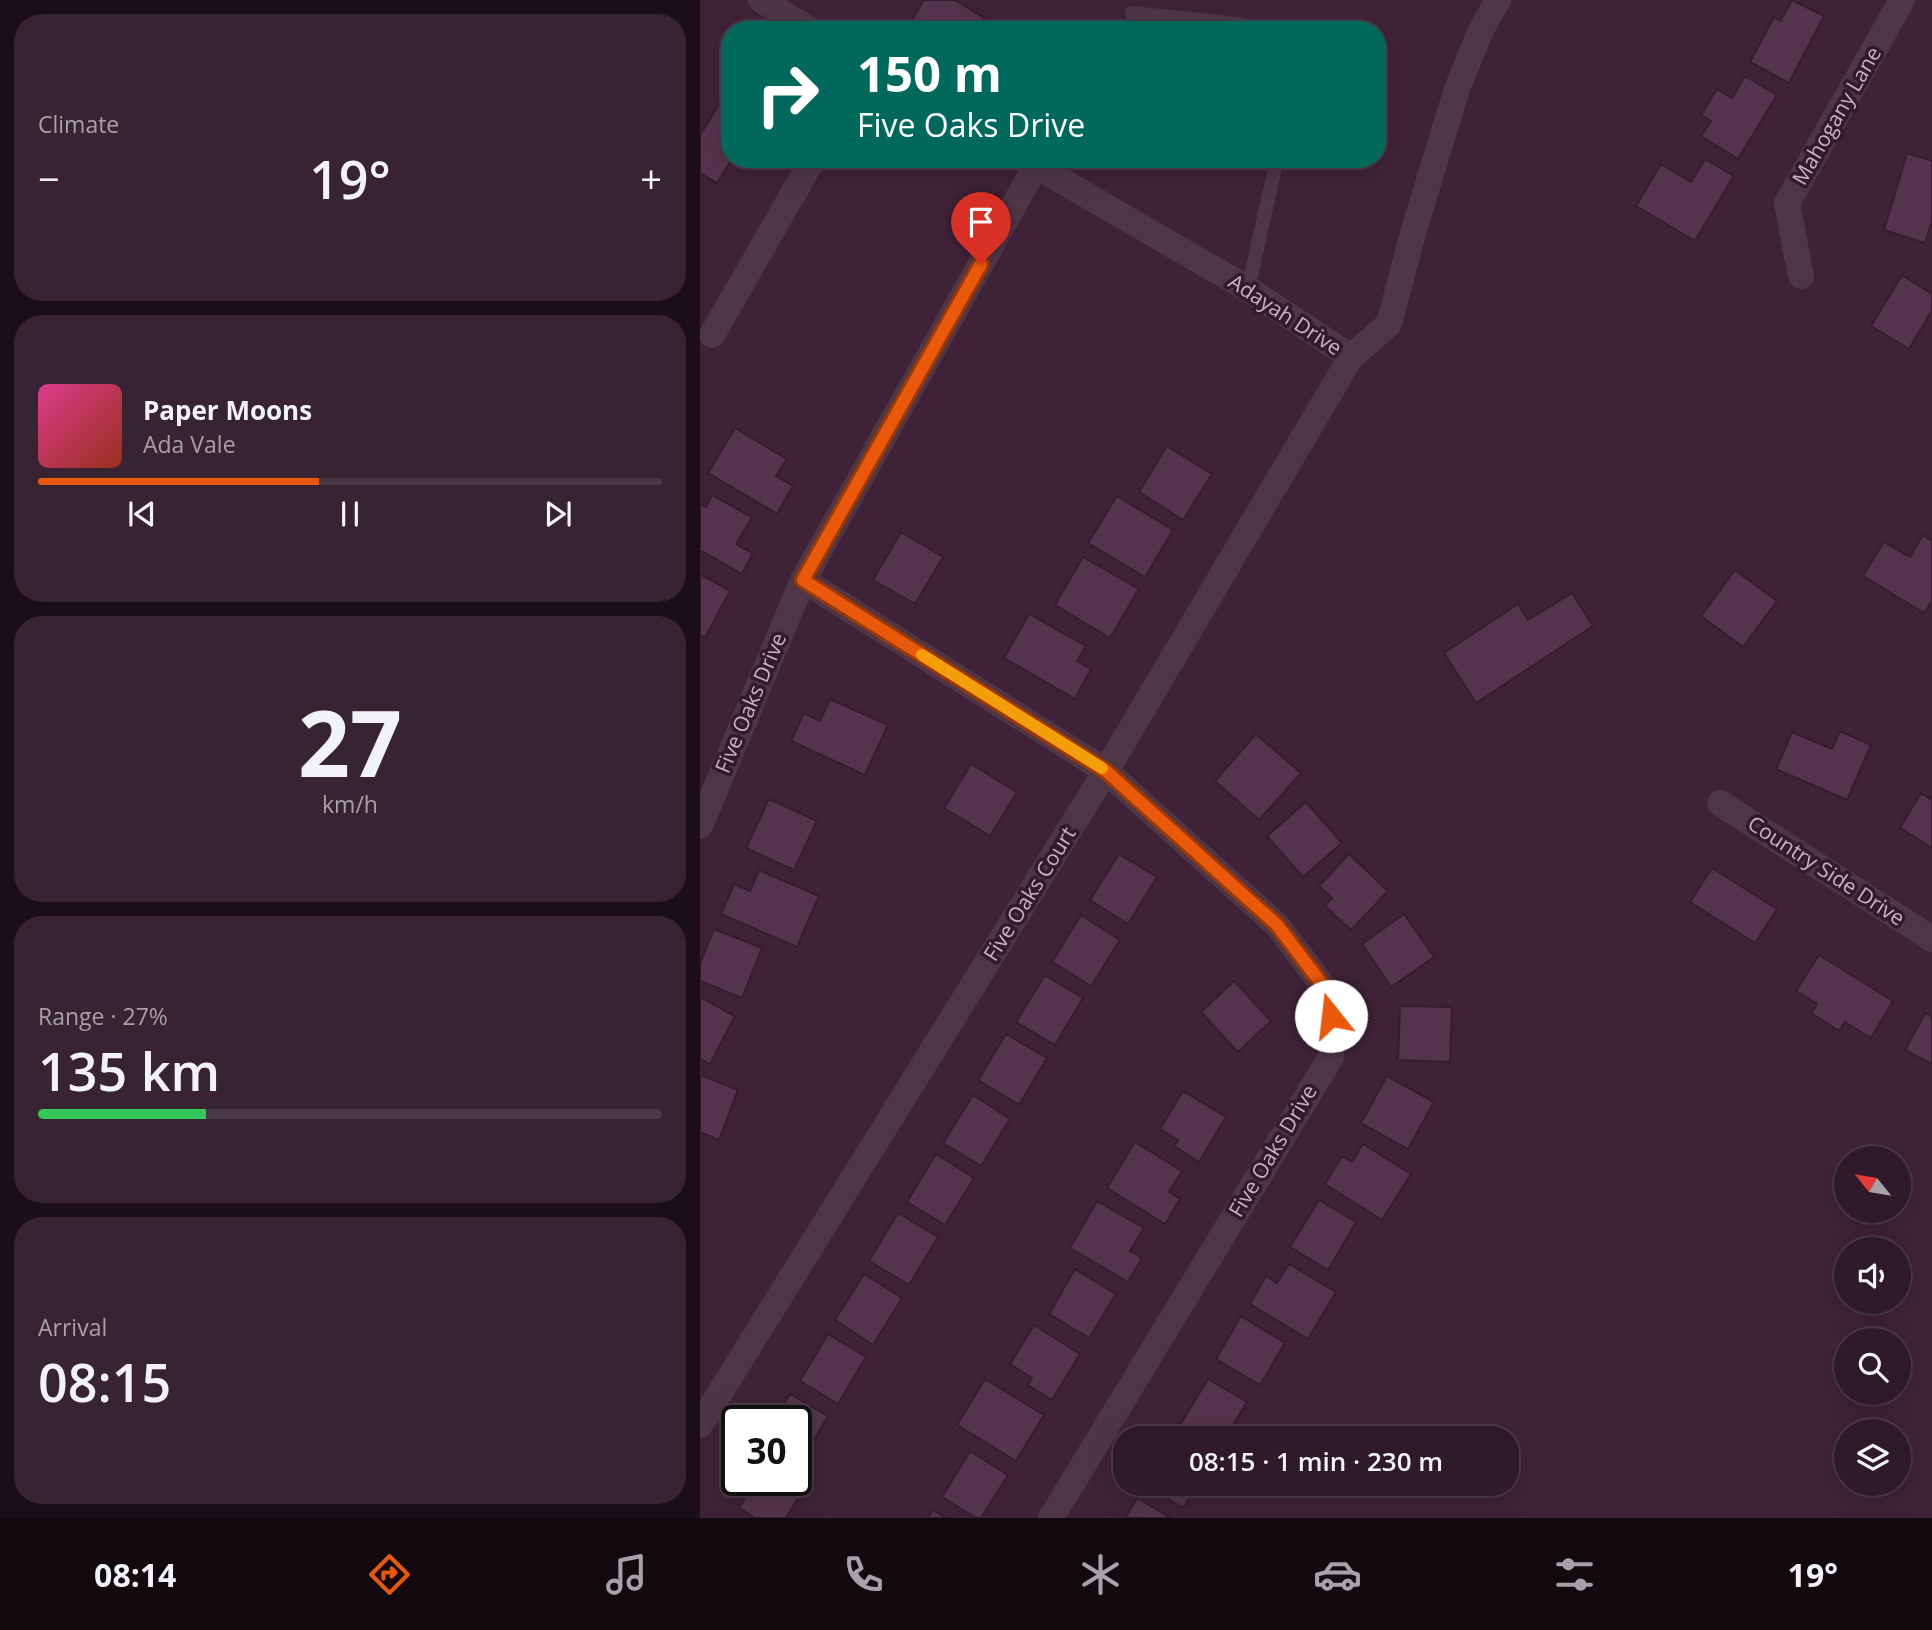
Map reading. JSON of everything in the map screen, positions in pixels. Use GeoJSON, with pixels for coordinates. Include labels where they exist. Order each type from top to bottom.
{"type":"FeatureCollection","features":[{"type":"Feature","properties":{"kind":"street"},"geometry":{"type":"LineString","coordinates":[[761,0],[795,21]]}},
{"type":"Feature","properties":{"kind":"street","name":"Adayah Drive"},"geometry":{"type":"LineString","coordinates":[[1039,168],[1248,289],[1351,357],[1389,324],[1413,233],[1457,89],[1480,32],[1498,0]]}},
{"type":"Feature","properties":{"kind":"street","name":"Mahogany Lane"},"geometry":{"type":"LineString","coordinates":[[1801,276],[1787,204],[1902,0]]}},
{"type":"Feature","properties":{"kind":"street"},"geometry":{"type":"LineString","coordinates":[[712,335],[808,168]]}},
{"type":"Feature","properties":{"kind":"street","name":"Five Oaks Drive"},"geometry":{"type":"LineString","coordinates":[[700,826],[803,580],[1027,168]]}},
{"type":"Feature","properties":{"kind":"street","name":"Five Oaks Court"},"geometry":{"type":"LineString","coordinates":[[700,1425],[1106,771],[1351,357]]}},
{"type":"Feature","properties":{"kind":"street","name":"Five Oaks Drive"},"geometry":{"type":"LineString","coordinates":[[803,580],[1106,771],[1277,925],[1331,996],[1331,1057],[1051,1518]]}},
{"type":"Feature","properties":{"kind":"street","name":"Country Side Drive"},"geometry":{"type":"LineString","coordinates":[[1720,803],[1932,940]]}},
{"type":"Feature","properties":{"kind":"lane"},"geometry":{"type":"LineString","coordinates":[[1132,13],[1210,21]]}},
{"type":"Feature","properties":{"kind":"lane"},"geometry":{"type":"LineString","coordinates":[[1248,289],[1275,168]]}},
{"type":"Feature","properties":{"kind":"building"},"geometry":{"type":"Polygon","coordinates":[[[924,0],[955,0],[989,21],[918,21],[913,18],[924,0]]]}},
{"type":"Feature","properties":{"kind":"building"},"geometry":{"type":"Polygon","coordinates":[[[1792,0],[1824,16],[1789,83],[1750,62],[1774,17],[1780,21],[1792,0]]]}},
{"type":"Feature","properties":{"kind":"building"},"geometry":{"type":"Polygon","coordinates":[[[1745,76],[1777,95],[1738,159],[1701,136],[1711,121],[1701,115],[1717,89],[1732,98],[1745,76]]]}},
{"type":"Feature","properties":{"kind":"building"},"geometry":{"type":"Polygon","coordinates":[[[721,101],[721,168],[726,168],[717,183],[700,173],[700,135],[721,101]]]}},
{"type":"Feature","properties":{"kind":"building"},"geometry":{"type":"Polygon","coordinates":[[[1907,153],[1932,161],[1932,221],[1925,243],[1884,230],[1907,153]]]}},
{"type":"Feature","properties":{"kind":"building"},"geometry":{"type":"Polygon","coordinates":[[[1705,159],[1734,176],[1695,241],[1636,206],[1661,164],[1691,182],[1705,159]]]}},
{"type":"Feature","properties":{"kind":"building"},"geometry":{"type":"Polygon","coordinates":[[[1902,275],[1932,294],[1932,310],[1909,349],[1871,326],[1902,275]]]}},
{"type":"Feature","properties":{"kind":"building"},"geometry":{"type":"Polygon","coordinates":[[[735,428],[787,459],[776,476],[793,486],[777,514],[708,473],[735,428]]]}},
{"type":"Feature","properties":{"kind":"building"},"geometry":{"type":"Polygon","coordinates":[[[1167,446],[1212,474],[1183,520],[1139,492],[1167,446]]]}},
{"type":"Feature","properties":{"kind":"building"},"geometry":{"type":"Polygon","coordinates":[[[712,495],[752,517],[736,544],[753,553],[742,574],[700,550],[700,503],[706,507],[712,495]]]}},
{"type":"Feature","properties":{"kind":"building"},"geometry":{"type":"Polygon","coordinates":[[[1117,496],[1173,530],[1145,577],[1088,543],[1117,496]]]}},
{"type":"Feature","properties":{"kind":"building"},"geometry":{"type":"Polygon","coordinates":[[[901,532],[943,557],[915,604],[873,580],[901,532]]]}},
{"type":"Feature","properties":{"kind":"building"},"geometry":{"type":"Polygon","coordinates":[[[1923,535],[1932,541],[1932,601],[1924,613],[1863,576],[1884,542],[1910,557],[1923,535]]]}},
{"type":"Feature","properties":{"kind":"building"},"geometry":{"type":"Polygon","coordinates":[[[1083,557],[1139,589],[1110,638],[1055,605],[1083,557]]]}},
{"type":"Feature","properties":{"kind":"building"},"geometry":{"type":"Polygon","coordinates":[[[1735,570],[1777,601],[1743,647],[1701,616],[1735,570]]]}},
{"type":"Feature","properties":{"kind":"building"},"geometry":{"type":"Polygon","coordinates":[[[700,574],[730,591],[705,638],[700,635],[700,574]]]}},
{"type":"Feature","properties":{"kind":"building"},"geometry":{"type":"Polygon","coordinates":[[[1572,593],[1593,626],[1476,703],[1444,653],[1518,604],[1528,620],[1572,593]]]}},
{"type":"Feature","properties":{"kind":"building"},"geometry":{"type":"Polygon","coordinates":[[[1029,614],[1086,646],[1077,661],[1091,669],[1075,699],[1004,658],[1029,614]]]}},
{"type":"Feature","properties":{"kind":"building"},"geometry":{"type":"Polygon","coordinates":[[[830,699],[888,725],[865,775],[791,741],[804,713],[820,721],[830,699]]]}},
{"type":"Feature","properties":{"kind":"building"},"geometry":{"type":"Polygon","coordinates":[[[1840,731],[1871,745],[1847,800],[1776,769],[1792,732],[1832,749],[1840,731]]]}},
{"type":"Feature","properties":{"kind":"building"},"geometry":{"type":"Polygon","coordinates":[[[1256,734],[1301,773],[1259,820],[1215,781],[1256,734]]]}},
{"type":"Feature","properties":{"kind":"building"},"geometry":{"type":"Polygon","coordinates":[[[971,764],[1017,792],[990,836],[944,808],[971,764]]]}},
{"type":"Feature","properties":{"kind":"building"},"geometry":{"type":"Polygon","coordinates":[[[1921,793],[1932,800],[1932,848],[1900,828],[1921,793]]]}},
{"type":"Feature","properties":{"kind":"building"},"geometry":{"type":"Polygon","coordinates":[[[769,799],[817,821],[794,870],[746,848],[769,799]]]}},
{"type":"Feature","properties":{"kind":"building"},"geometry":{"type":"Polygon","coordinates":[[[1306,802],[1342,843],[1303,877],[1267,836],[1306,802]]]}},
{"type":"Feature","properties":{"kind":"building"},"geometry":{"type":"Polygon","coordinates":[[[1119,854],[1157,877],[1128,924],[1090,900],[1119,854]]]}},
{"type":"Feature","properties":{"kind":"building"},"geometry":{"type":"Polygon","coordinates":[[[1349,854],[1388,891],[1351,930],[1325,906],[1332,898],[1319,886],[1349,854]]]}},
{"type":"Feature","properties":{"kind":"building"},"geometry":{"type":"Polygon","coordinates":[[[1712,868],[1777,909],[1755,943],[1690,902],[1712,868]]]}},
{"type":"Feature","properties":{"kind":"building"},"geometry":{"type":"Polygon","coordinates":[[[759,870],[819,896],[797,947],[721,914],[734,884],[750,891],[759,870]]]}},
{"type":"Feature","properties":{"kind":"building"},"geometry":{"type":"Polygon","coordinates":[[[1404,914],[1434,957],[1391,987],[1362,944],[1404,914]]]}},
{"type":"Feature","properties":{"kind":"building"},"geometry":{"type":"Polygon","coordinates":[[[1081,915],[1120,940],[1091,986],[1052,962],[1081,915]]]}},
{"type":"Feature","properties":{"kind":"building"},"geometry":{"type":"Polygon","coordinates":[[[714,929],[762,948],[742,998],[700,981],[700,964],[714,929]]]}},
{"type":"Feature","properties":{"kind":"building"},"geometry":{"type":"Polygon","coordinates":[[[1819,955],[1893,1001],[1871,1038],[1845,1022],[1839,1031],[1811,1013],[1817,1004],[1796,991],[1819,955]]]}},
{"type":"Feature","properties":{"kind":"building"},"geometry":{"type":"Polygon","coordinates":[[[1045,975],[1083,998],[1055,1045],[1016,1022],[1045,975]]]}},
{"type":"Feature","properties":{"kind":"building"},"geometry":{"type":"Polygon","coordinates":[[[1234,981],[1271,1021],[1238,1052],[1201,1012],[1234,981]]]}},
{"type":"Feature","properties":{"kind":"building"},"geometry":{"type":"Polygon","coordinates":[[[700,997],[735,1016],[710,1064],[700,1059],[700,997]]]}},
{"type":"Feature","properties":{"kind":"building"},"geometry":{"type":"Polygon","coordinates":[[[1400,1006],[1452,1007],[1450,1062],[1398,1060],[1400,1006]]]}},
{"type":"Feature","properties":{"kind":"building"},"geometry":{"type":"Polygon","coordinates":[[[1925,1013],[1932,1017],[1932,1064],[1905,1050],[1925,1013]]]}},
{"type":"Feature","properties":{"kind":"building"},"geometry":{"type":"Polygon","coordinates":[[[1006,1034],[1047,1058],[1019,1105],[978,1080],[1006,1034]]]}},
{"type":"Feature","properties":{"kind":"building"},"geometry":{"type":"Polygon","coordinates":[[[700,1075],[738,1090],[719,1140],[700,1132],[700,1075]]]}},
{"type":"Feature","properties":{"kind":"building"},"geometry":{"type":"Polygon","coordinates":[[[1387,1076],[1434,1102],[1408,1149],[1361,1123],[1387,1076]]]}},
{"type":"Feature","properties":{"kind":"building"},"geometry":{"type":"Polygon","coordinates":[[[1183,1091],[1226,1117],[1199,1162],[1174,1146],[1178,1140],[1160,1129],[1183,1091]]]}},
{"type":"Feature","properties":{"kind":"building"},"geometry":{"type":"Polygon","coordinates":[[[973,1095],[1010,1119],[981,1166],[943,1143],[973,1095]]]}},
{"type":"Feature","properties":{"kind":"building"},"geometry":{"type":"Polygon","coordinates":[[[1135,1142],[1182,1171],[1169,1192],[1180,1199],[1165,1224],[1107,1188],[1135,1142]]]}},
{"type":"Feature","properties":{"kind":"building"},"geometry":{"type":"Polygon","coordinates":[[[1363,1144],[1411,1174],[1382,1220],[1325,1184],[1342,1156],[1352,1162],[1363,1144]]]}},
{"type":"Feature","properties":{"kind":"building"},"geometry":{"type":"Polygon","coordinates":[[[936,1154],[974,1178],[945,1225],[907,1202],[936,1154]]]}},
{"type":"Feature","properties":{"kind":"building"},"geometry":{"type":"Polygon","coordinates":[[[1319,1200],[1356,1222],[1328,1270],[1290,1247],[1319,1200]]]}},
{"type":"Feature","properties":{"kind":"building"},"geometry":{"type":"Polygon","coordinates":[[[1097,1201],[1144,1228],[1130,1251],[1142,1258],[1128,1282],[1070,1248],[1097,1201]]]}},
{"type":"Feature","properties":{"kind":"building"},"geometry":{"type":"Polygon","coordinates":[[[898,1213],[938,1237],[909,1285],[869,1261],[898,1213]]]}},
{"type":"Feature","properties":{"kind":"building"},"geometry":{"type":"Polygon","coordinates":[[[1289,1264],[1336,1292],[1308,1339],[1250,1304],[1266,1276],[1277,1283],[1289,1264]]]}},
{"type":"Feature","properties":{"kind":"building"},"geometry":{"type":"Polygon","coordinates":[[[1075,1269],[1116,1294],[1089,1338],[1049,1314],[1075,1269]]]}},
{"type":"Feature","properties":{"kind":"building"},"geometry":{"type":"Polygon","coordinates":[[[864,1274],[902,1298],[873,1345],[835,1320],[864,1274]]]}},
{"type":"Feature","properties":{"kind":"building"},"geometry":{"type":"Polygon","coordinates":[[[1241,1316],[1285,1343],[1260,1385],[1216,1359],[1241,1316]]]}},
{"type":"Feature","properties":{"kind":"building"},"geometry":{"type":"Polygon","coordinates":[[[1034,1325],[1080,1354],[1052,1400],[1028,1385],[1032,1378],[1010,1364],[1034,1325]]]}},
{"type":"Feature","properties":{"kind":"building"},"geometry":{"type":"Polygon","coordinates":[[[828,1334],[866,1357],[838,1404],[800,1381],[828,1334]]]}},
{"type":"Feature","properties":{"kind":"building"},"geometry":{"type":"Polygon","coordinates":[[[985,1379],[1044,1415],[1016,1461],[957,1425],[985,1379]]]}},
{"type":"Feature","properties":{"kind":"building"},"geometry":{"type":"Polygon","coordinates":[[[1208,1379],[1247,1402],[1232,1426],[1180,1425],[1208,1379]]]}},
{"type":"Feature","properties":{"kind":"building"},"geometry":{"type":"Polygon","coordinates":[[[790,1394],[809,1405],[783,1405],[790,1394]]]}},
{"type":"Feature","properties":{"kind":"building"},"geometry":{"type":"Polygon","coordinates":[[[812,1407],[828,1416],[812,1444],[812,1407]]]}},
{"type":"Feature","properties":{"kind":"building"},"geometry":{"type":"Polygon","coordinates":[[[970,1451],[1008,1475],[981,1518],[976,1518],[942,1497],[970,1451]]]}},
{"type":"Feature","properties":{"kind":"building"},"geometry":{"type":"Polygon","coordinates":[[[746,1496],[799,1496],[786,1518],[755,1518],[739,1508],[746,1496]]]}},
{"type":"Feature","properties":{"kind":"building"},"geometry":{"type":"Polygon","coordinates":[[[1164,1496],[1190,1496],[1183,1508],[1164,1496]]]}},
{"type":"Feature","properties":{"kind":"building"},"geometry":{"type":"Polygon","coordinates":[[[1137,1498],[1171,1518],[1125,1518],[1137,1498]]]}},
{"type":"Feature","properties":{"kind":"building"},"geometry":{"type":"Polygon","coordinates":[[[933,1510],[946,1518],[928,1518],[933,1510]]]}},
{"type":"Feature","properties":{"kind":"slow traffic"},"geometry":{"type":"LineString","coordinates":[[922,655],[1102,768]]}},
{"type":"Feature","properties":{"kind":"route"},"geometry":{"type":"LineString","coordinates":[[981,264],[803,580],[1106,771],[1277,925],[1331,996],[1331,1016]]}}]}
